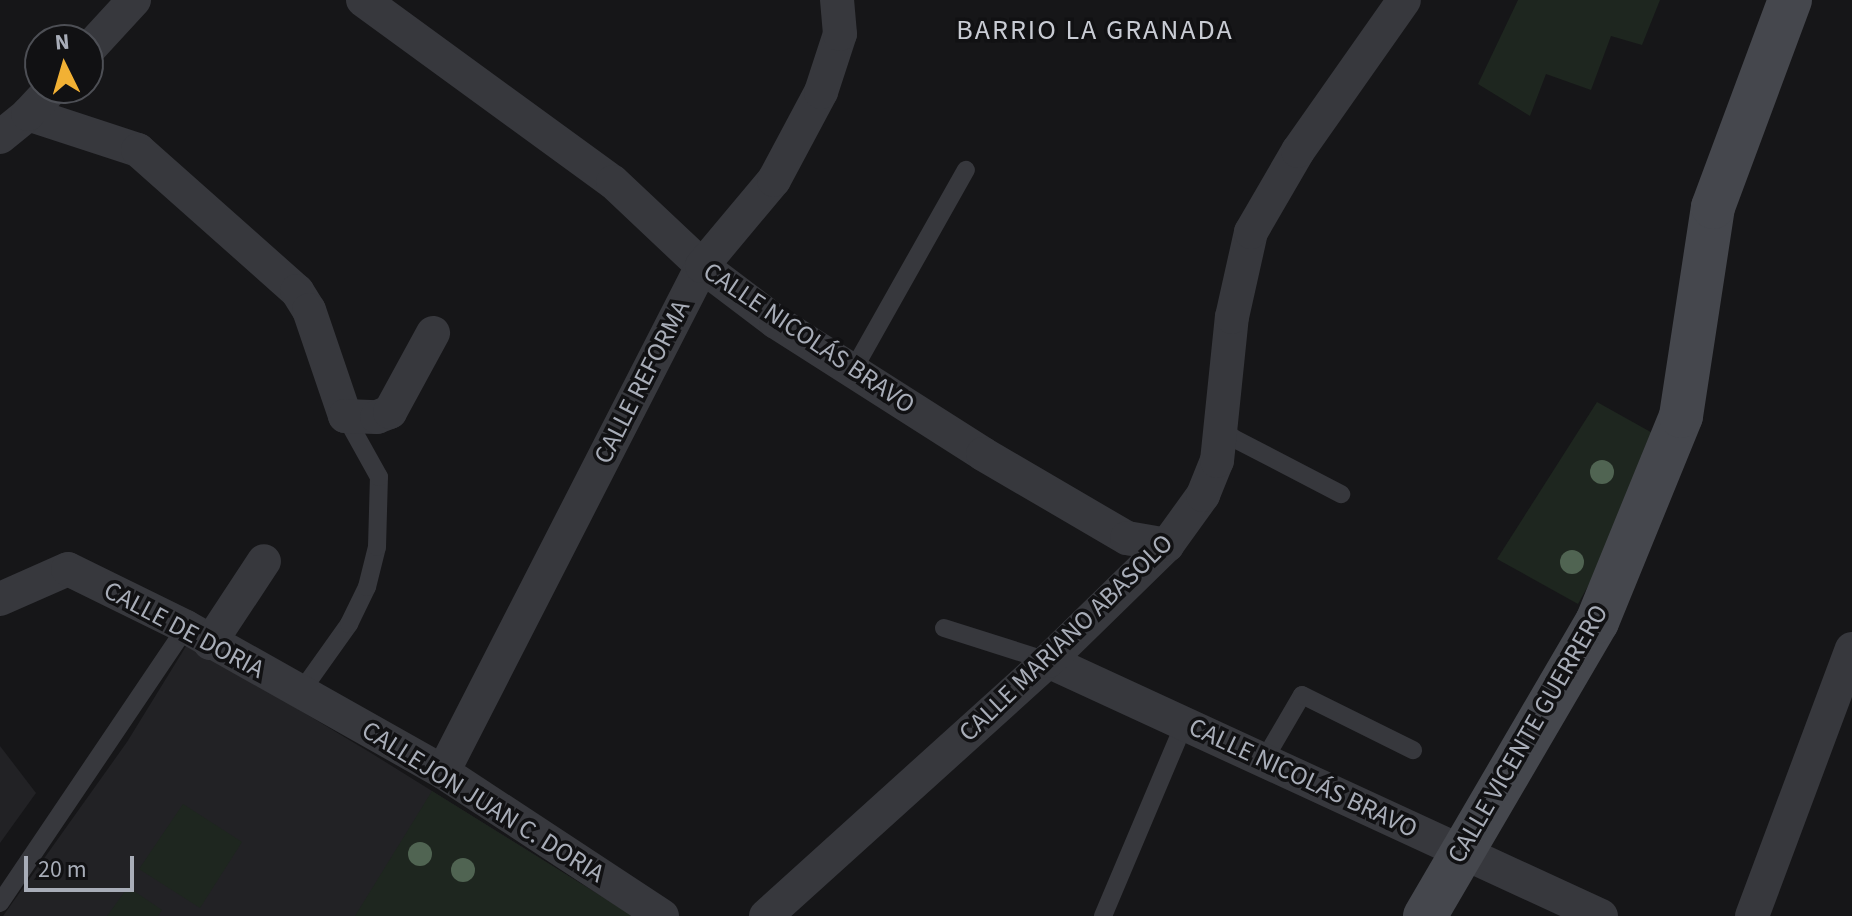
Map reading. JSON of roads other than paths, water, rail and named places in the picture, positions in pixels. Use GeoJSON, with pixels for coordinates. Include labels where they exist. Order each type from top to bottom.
{"type":"FeatureCollection","features":[{"type":"Feature","properties":{"kind":"street"},"geometry":{"type":"LineString","coordinates":[[104,33],[134,0]]}},
{"type":"Feature","properties":{"kind":"street","name":"CALLE NICOLÁS BRAVO"},"geometry":{"type":"LineString","coordinates":[[363,0],[613,182],[702,266],[776,322],[852,372],[1127,538],[1167,545]]}},
{"type":"Feature","properties":{"kind":"street","name":"CALLE REFORMA"},"geometry":{"type":"LineString","coordinates":[[443,772],[702,266],[774,180],[821,92],[840,34],[837,0]]}},
{"type":"Feature","properties":{"kind":"street","name":"CALLE MARIANO ABASOLO"},"geometry":{"type":"LineString","coordinates":[[766,916],[1048,661],[1167,545],[1203,495],[1217,461],[1223,428],[1232,317],[1251,232],[1298,151],[1404,0]]}},
{"type":"Feature","properties":{"kind":"street","name":"CALLE VICENTE GUERRERO"},"geometry":{"type":"LineString","coordinates":[[1425,916],[1597,622],[1681,416],[1713,207],[1790,0]]}},
{"type":"Feature","properties":{"kind":"street"},"geometry":{"type":"LineString","coordinates":[[8,129],[35,104]]}},
{"type":"Feature","properties":{"kind":"street"},"geometry":{"type":"LineString","coordinates":[[8,129],[138,150],[297,291],[309,310],[345,416],[377,417],[390,412],[433,333]]}},
{"type":"Feature","properties":{"kind":"street"},"geometry":{"type":"LineString","coordinates":[[198,635],[264,561]]}},
{"type":"Feature","properties":{"kind":"street","name":"CALLE DE DORIA"},"geometry":{"type":"LineString","coordinates":[[0,599],[68,569],[198,635],[300,693]]}},
{"type":"Feature","properties":{"kind":"street"},"geometry":{"type":"LineString","coordinates":[[1752,916],[1852,649]]}},
{"type":"Feature","properties":{"kind":"street","name":"CALLE NICOLÁS BRAVO"},"geometry":{"type":"LineString","coordinates":[[1048,661],[1601,916]]}},
{"type":"Feature","properties":{"kind":"street","name":"CALLEJON JUAN C. DORIA"},"geometry":{"type":"LineString","coordinates":[[300,693],[443,772],[662,916]]}},
{"type":"Feature","properties":{"kind":"lane"},"geometry":{"type":"LineString","coordinates":[[852,372],[966,170]]}},
{"type":"Feature","properties":{"kind":"lane"},"geometry":{"type":"LineString","coordinates":[[300,693],[349,624],[367,587],[377,547],[379,477],[345,416]]}},
{"type":"Feature","properties":{"kind":"lane"},"geometry":{"type":"LineString","coordinates":[[1223,428],[1233,438],[1341,494]]}},
{"type":"Feature","properties":{"kind":"lane"},"geometry":{"type":"LineString","coordinates":[[944,628],[1048,661]]}},
{"type":"Feature","properties":{"kind":"lane"},"geometry":{"type":"LineString","coordinates":[[0,903],[198,635]]}},
{"type":"Feature","properties":{"kind":"lane"},"geometry":{"type":"LineString","coordinates":[[1758,916],[1852,668]]}},
{"type":"Feature","properties":{"kind":"lane"},"geometry":{"type":"LineString","coordinates":[[1264,760],[1302,695],[1413,750]]}},
{"type":"Feature","properties":{"kind":"lane"},"geometry":{"type":"LineString","coordinates":[[1103,916],[1184,724]]}},
{"type":"Feature","properties":{"kind":"district","name":"BARRIO LA GRANADA"},"geometry":{"type":"Point","coordinates":[1095,30]}}]}
